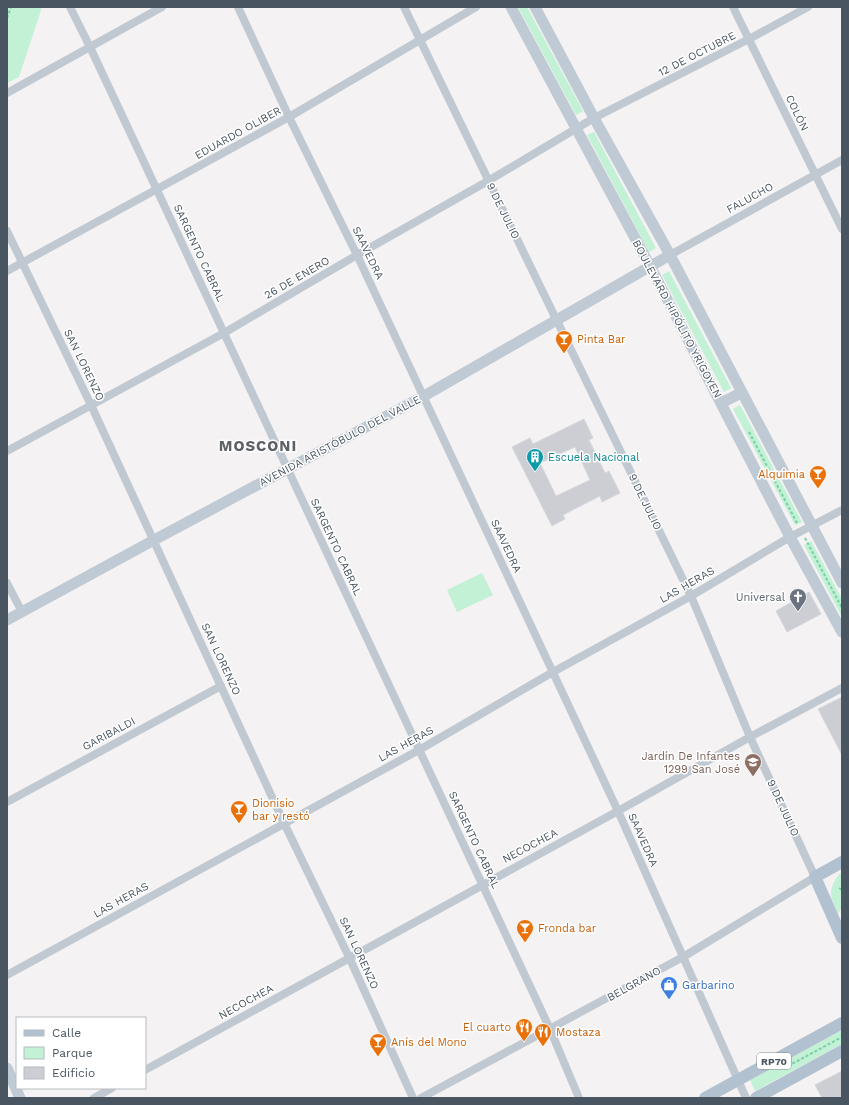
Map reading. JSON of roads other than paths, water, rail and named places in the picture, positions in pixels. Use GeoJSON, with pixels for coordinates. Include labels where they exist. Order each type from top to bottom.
{"type":"FeatureCollection","features":[{"type":"Feature","properties":{"kind":"main road","name":"BOULEVARD HIPÓLITO YRIGOYEN"},"geometry":{"type":"LineString","coordinates":[[511,7],[650,266],[790,537],[842,632]]}},
{"type":"Feature","properties":{"kind":"main road","name":"BOULEVARD HIPÓLITO YRIGOYEN"},"geometry":{"type":"LineString","coordinates":[[535,7],[594,118],[670,255],[842,583]]}},
{"type":"Feature","properties":{"kind":"main road","name":"AVENIDA ARISTÓBULO DEL VALLE"},"geometry":{"type":"LineString","coordinates":[[7,620],[424,396],[670,255]]}},
{"type":"Feature","properties":{"kind":"main road"},"geometry":{"type":"LineString","coordinates":[[721,404],[741,392]]}},
{"type":"Feature","properties":{"kind":"main road","name":"BELGRANO"},"geometry":{"type":"LineString","coordinates":[[815,877],[842,862]]}},
{"type":"Feature","properties":{"kind":"main road","name":"9 DE JULIO"},"geometry":{"type":"LineString","coordinates":[[815,877],[842,938]]}},
{"type":"Feature","properties":{"kind":"main road","name":"RP70"},"geometry":{"type":"LineString","coordinates":[[705,1098],[842,1023]]}},
{"type":"Feature","properties":{"kind":"main road","name":"RP70"},"geometry":{"type":"LineString","coordinates":[[756,1098],[842,1051]]}},
{"type":"Feature","properties":{"kind":"main road"},"geometry":{"type":"LineString","coordinates":[[7,1068],[16,1089]]}},
{"type":"Feature","properties":{"kind":"street","name":"SARGENTO CABRAL"},"geometry":{"type":"LineString","coordinates":[[70,7],[550,1029],[579,1098]]}},
{"type":"Feature","properties":{"kind":"street"},"geometry":{"type":"LineString","coordinates":[[7,92],[162,7]]}},
{"type":"Feature","properties":{"kind":"street","name":"SAAVEDRA"},"geometry":{"type":"LineString","coordinates":[[238,7],[554,672],[618,811],[746,1098]]}},
{"type":"Feature","properties":{"kind":"street","name":"9 DE JULIO"},"geometry":{"type":"LineString","coordinates":[[404,7],[691,596],[750,736],[815,877]]}},
{"type":"Feature","properties":{"kind":"street","name":"EDUARDO OLIBER"},"geometry":{"type":"LineString","coordinates":[[7,272],[289,117],[421,41],[476,7]]}},
{"type":"Feature","properties":{"kind":"street","name":"COLÓN"},"geometry":{"type":"LineString","coordinates":[[733,7],[842,229]]}},
{"type":"Feature","properties":{"kind":"street","name":"12 DE OCTUBRE"},"geometry":{"type":"LineString","coordinates":[[594,118],[749,40],[808,7]]}},
{"type":"Feature","properties":{"kind":"street","name":"26 DE ENERO"},"geometry":{"type":"LineString","coordinates":[[7,451],[224,333],[357,255],[488,181],[594,118]]}},
{"type":"Feature","properties":{"kind":"street","name":"FALUCHO"},"geometry":{"type":"LineString","coordinates":[[670,255],[842,160]]}},
{"type":"Feature","properties":{"kind":"street","name":"SAN LORENZO"},"geometry":{"type":"LineString","coordinates":[[7,231],[92,405],[284,823],[349,957],[413,1098]]}},
{"type":"Feature","properties":{"kind":"street","name":"LAS HERAS"},"geometry":{"type":"LineString","coordinates":[[7,975],[419,750],[554,672],[691,596],[790,537],[842,510]]}},
{"type":"Feature","properties":{"kind":"street"},"geometry":{"type":"LineString","coordinates":[[7,583],[22,612]]}},
{"type":"Feature","properties":{"kind":"street","name":"GARIBALDI"},"geometry":{"type":"LineString","coordinates":[[7,802],[221,686]]}},
{"type":"Feature","properties":{"kind":"street","name":"NECOCHEA"},"geometry":{"type":"LineString","coordinates":[[146,1069],[618,811],[750,736],[842,688]]}},
{"type":"Feature","properties":{"kind":"street","name":"BELGRANO"},"geometry":{"type":"LineString","coordinates":[[421,1098],[683,957],[815,877]]}},
{"type":"Feature","properties":{"kind":"street"},"geometry":{"type":"LineString","coordinates":[[94,1098],[110,1089]]}},
{"type":"Feature","properties":{"kind":"place","name":"Pinta Bar"},"geometry":{"type":"Point","coordinates":[564,354]}},
{"type":"Feature","properties":{"kind":"place","name":"Escuela Nacional"},"geometry":{"type":"Point","coordinates":[535,472]}},
{"type":"Feature","properties":{"kind":"place","name":"Alquimia"},"geometry":{"type":"Point","coordinates":[818,489]}},
{"type":"Feature","properties":{"kind":"place","name":"Universal"},"geometry":{"type":"Point","coordinates":[798,612]}},
{"type":"Feature","properties":{"kind":"place","name":"Jardín De Infantes 1299 San José"},"geometry":{"type":"Point","coordinates":[753,777]}},
{"type":"Feature","properties":{"kind":"place","name":"Dionisio bar y restó"},"geometry":{"type":"Point","coordinates":[239,824]}},
{"type":"Feature","properties":{"kind":"place","name":"Fronda bar"},"geometry":{"type":"Point","coordinates":[525,943]}},
{"type":"Feature","properties":{"kind":"place","name":"Garbarino"},"geometry":{"type":"Point","coordinates":[669,1000]}},
{"type":"Feature","properties":{"kind":"place","name":"El cuarto"},"geometry":{"type":"Point","coordinates":[524,1042]}},
{"type":"Feature","properties":{"kind":"place","name":"Mostaza"},"geometry":{"type":"Point","coordinates":[543,1047]}},
{"type":"Feature","properties":{"kind":"place","name":"Anís del Mono"},"geometry":{"type":"Point","coordinates":[378,1057]}},
{"type":"Feature","properties":{"kind":"district","name":"MOSCONI"},"geometry":{"type":"Point","coordinates":[258,446]}}]}
